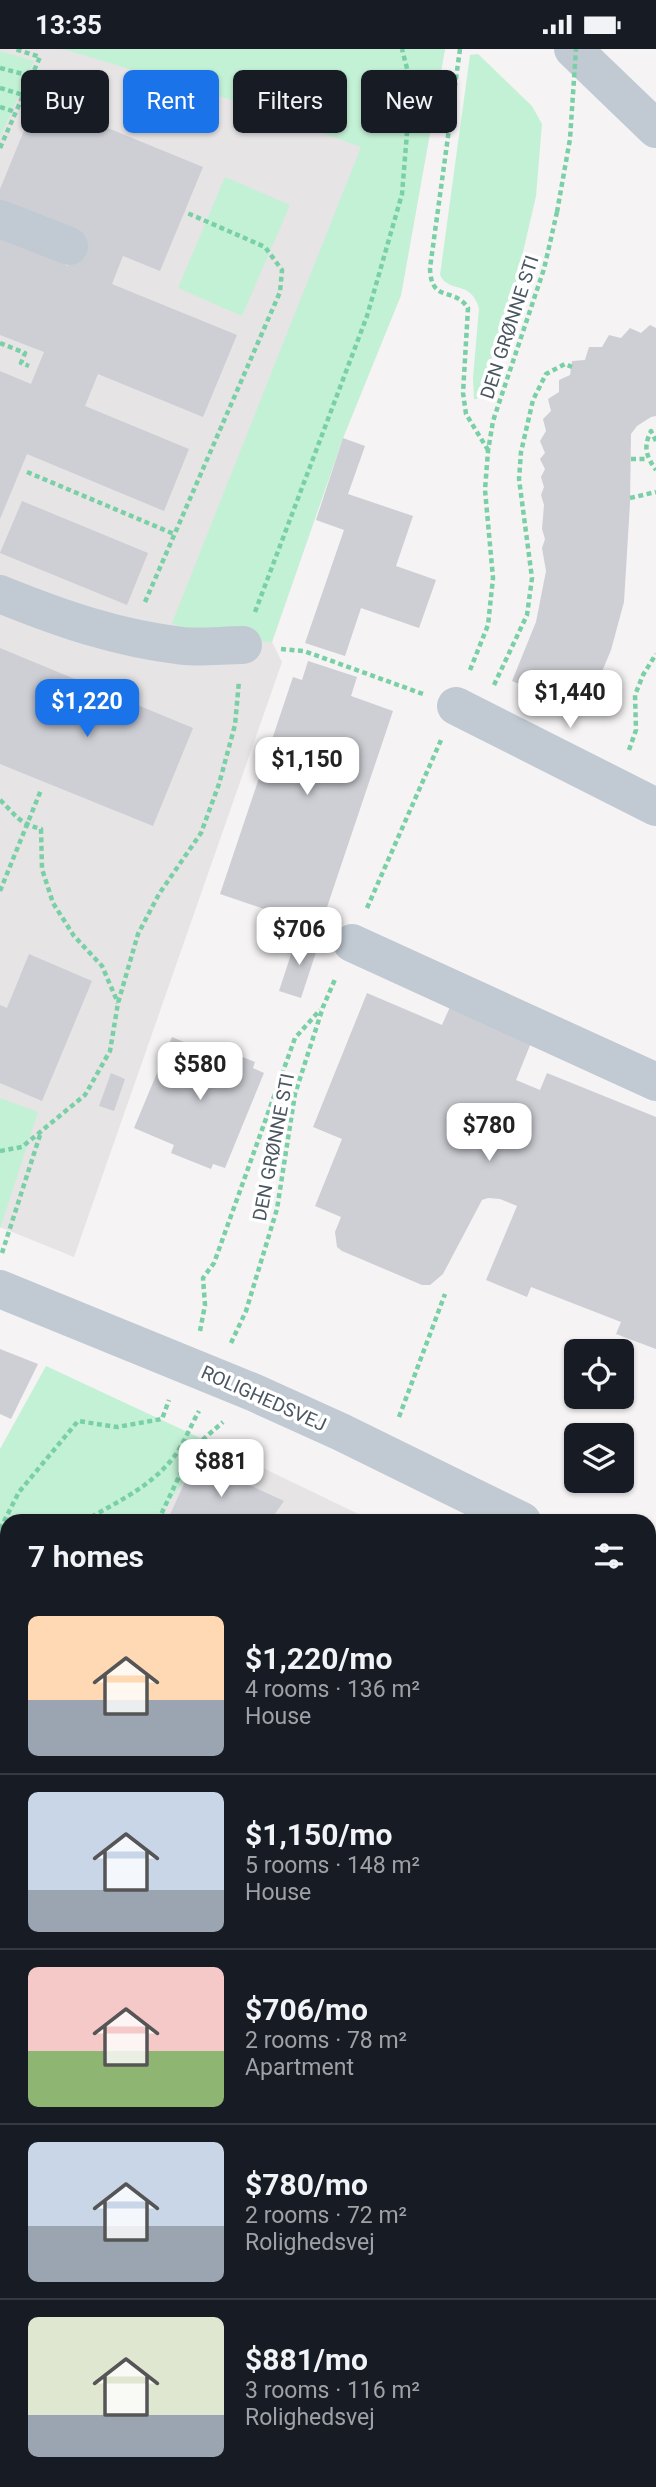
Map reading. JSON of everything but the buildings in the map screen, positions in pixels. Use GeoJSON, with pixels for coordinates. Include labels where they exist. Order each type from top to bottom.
{"type":"FeatureCollection","features":[{"type":"Feature","properties":{"kind":"street"},"geometry":{"type":"LineString","coordinates":[[574,49],[656,129]]}},
{"type":"Feature","properties":{"kind":"street"},"geometry":{"type":"LineString","coordinates":[[0,219],[69,246]]}},
{"type":"Feature","properties":{"kind":"street"},"geometry":{"type":"LineString","coordinates":[[0,594],[73,623],[129,638],[186,646],[243,645]]}},
{"type":"Feature","properties":{"kind":"street"},"geometry":{"type":"LineString","coordinates":[[468,712],[656,807]]}},
{"type":"Feature","properties":{"kind":"street"},"geometry":{"type":"LineString","coordinates":[[352,943],[656,1082]]}},
{"type":"Feature","properties":{"kind":"street","name":"ROLIGHEDSVEJ"},"geometry":{"type":"LineString","coordinates":[[0,1289],[255,1393],[508,1514]]}},
{"type":"Feature","properties":{"kind":"path"},"geometry":{"type":"LineString","coordinates":[[15,49],[40,57],[34,70]]}},
{"type":"Feature","properties":{"kind":"path"},"geometry":{"type":"LineString","coordinates":[[0,1151],[22,1147],[85,1095],[110,1051],[118,1003],[138,934],[159,894],[201,833],[219,784],[235,725],[243,645],[366,316],[402,194],[411,84],[402,49]]}},
{"type":"Feature","properties":{"kind":"path","name":"DEN GRØNNE STI"},"geometry":{"type":"LineString","coordinates":[[460,49],[430,268],[433,286],[440,292],[457,298],[468,308],[463,393],[466,414],[488,451],[493,421],[544,269],[557,212],[570,139],[574,49]]}},
{"type":"Feature","properties":{"kind":"path"},"geometry":{"type":"LineString","coordinates":[[0,68],[21,73]]}},
{"type":"Feature","properties":{"kind":"path"},"geometry":{"type":"LineString","coordinates":[[0,88],[21,94]]}},
{"type":"Feature","properties":{"kind":"path"},"geometry":{"type":"LineString","coordinates":[[0,146],[21,100]]}},
{"type":"Feature","properties":{"kind":"path"},"geometry":{"type":"LineString","coordinates":[[0,107],[16,112]]}},
{"type":"Feature","properties":{"kind":"path"},"geometry":{"type":"LineString","coordinates":[[0,125],[9,127]]}},
{"type":"Feature","properties":{"kind":"path"},"geometry":{"type":"LineString","coordinates":[[129,638],[280,292],[282,269],[265,247],[184,212]]}},
{"type":"Feature","properties":{"kind":"path"},"geometry":{"type":"LineString","coordinates":[[0,343],[25,353],[21,363],[29,366]]}},
{"type":"Feature","properties":{"kind":"path"},"geometry":{"type":"LineString","coordinates":[[243,645],[304,651],[468,712],[527,615],[532,579],[519,479],[521,452],[533,400],[546,374],[565,363],[572,367]]}},
{"type":"Feature","properties":{"kind":"path"},"geometry":{"type":"LineString","coordinates":[[656,441],[651,431],[645,444],[648,459],[656,470]]}},
{"type":"Feature","properties":{"kind":"path"},"geometry":{"type":"LineString","coordinates":[[631,459],[648,459]]}},
{"type":"Feature","properties":{"kind":"path"},"geometry":{"type":"LineString","coordinates":[[27,472],[174,534]]}},
{"type":"Feature","properties":{"kind":"path"},"geometry":{"type":"LineString","coordinates":[[630,498],[656,492]]}},
{"type":"Feature","properties":{"kind":"path"},"geometry":{"type":"LineString","coordinates":[[617,787],[636,730],[635,695],[643,675],[656,655]]}},
{"type":"Feature","properties":{"kind":"path"},"geometry":{"type":"LineString","coordinates":[[0,891],[41,790]]}},
{"type":"Feature","properties":{"kind":"path"},"geometry":{"type":"LineString","coordinates":[[0,800],[15,818],[27,825],[41,828],[42,869],[53,903],[74,936],[102,966],[118,1003]]}},
{"type":"Feature","properties":{"kind":"path"},"geometry":{"type":"LineString","coordinates":[[266,909],[264,916],[322,936],[352,943]]}},
{"type":"Feature","properties":{"kind":"path","name":"DEN GRØNNE STI"},"geometry":{"type":"LineString","coordinates":[[96,1514],[146,1485],[165,1468],[180,1447],[201,1370],[205,1305],[203,1278],[214,1263],[295,1038],[323,1007],[295,1094],[274,1221],[246,1311],[201,1370]]}},
{"type":"Feature","properties":{"kind":"path"},"geometry":{"type":"LineString","coordinates":[[0,1261],[40,1134]]}},
{"type":"Feature","properties":{"kind":"path"},"geometry":{"type":"LineString","coordinates":[[384,1453],[446,1294]]}},
{"type":"Feature","properties":{"kind":"path"},"geometry":{"type":"LineString","coordinates":[[8,1514],[19,1492],[78,1421],[117,1427],[162,1419],[201,1370]]}},
{"type":"Feature","properties":{"kind":"path"},"geometry":{"type":"LineString","coordinates":[[161,1514],[192,1449],[255,1393]]}},
{"type":"Feature","properties":{"kind":"shaded area"},"geometry":{"type":"Polygon","coordinates":[[[0,49],[445,49],[441,70],[361,70],[361,133],[430,133],[401,295],[343,438],[272,642],[282,662],[74,1257],[0,1227],[0,49]]]}},
{"type":"Feature","properties":{"kind":"shaded area"},"geometry":{"type":"Polygon","coordinates":[[[211,1443],[358,1514],[161,1514],[211,1443]]]}},
{"type":"Feature","properties":{"kind":"green space"},"geometry":{"type":"Polygon","coordinates":[[[63,49],[445,49],[441,70],[361,70],[361,133],[430,133],[401,295],[343,438],[272,642],[210,639],[172,623],[361,147],[323,133],[347,133],[347,70],[233,70],[233,100],[219,96],[219,70],[133,70],[63,49]]]}},
{"type":"Feature","properties":{"kind":"green space"},"geometry":{"type":"Polygon","coordinates":[[[0,51],[34,61],[30,70],[21,70],[21,90],[0,137],[0,51]]]}},
{"type":"Feature","properties":{"kind":"green space"},"geometry":{"type":"Polygon","coordinates":[[[478,54],[532,106],[542,124],[536,196],[512,300],[477,399],[474,399],[473,378],[479,308],[470,293],[444,281],[440,275],[470,55],[478,54]]]}},
{"type":"Feature","properties":{"kind":"green space"},"geometry":{"type":"Polygon","coordinates":[[[225,177],[290,205],[242,316],[178,288],[225,177]]]}},
{"type":"Feature","properties":{"kind":"green space"},"geometry":{"type":"Polygon","coordinates":[[[0,1098],[38,1112],[0,1229],[0,1098]]]}},
{"type":"Feature","properties":{"kind":"green space"},"geometry":{"type":"Polygon","coordinates":[[[46,1366],[211,1443],[161,1514],[0,1514],[0,1449],[46,1366]]]}}]}
